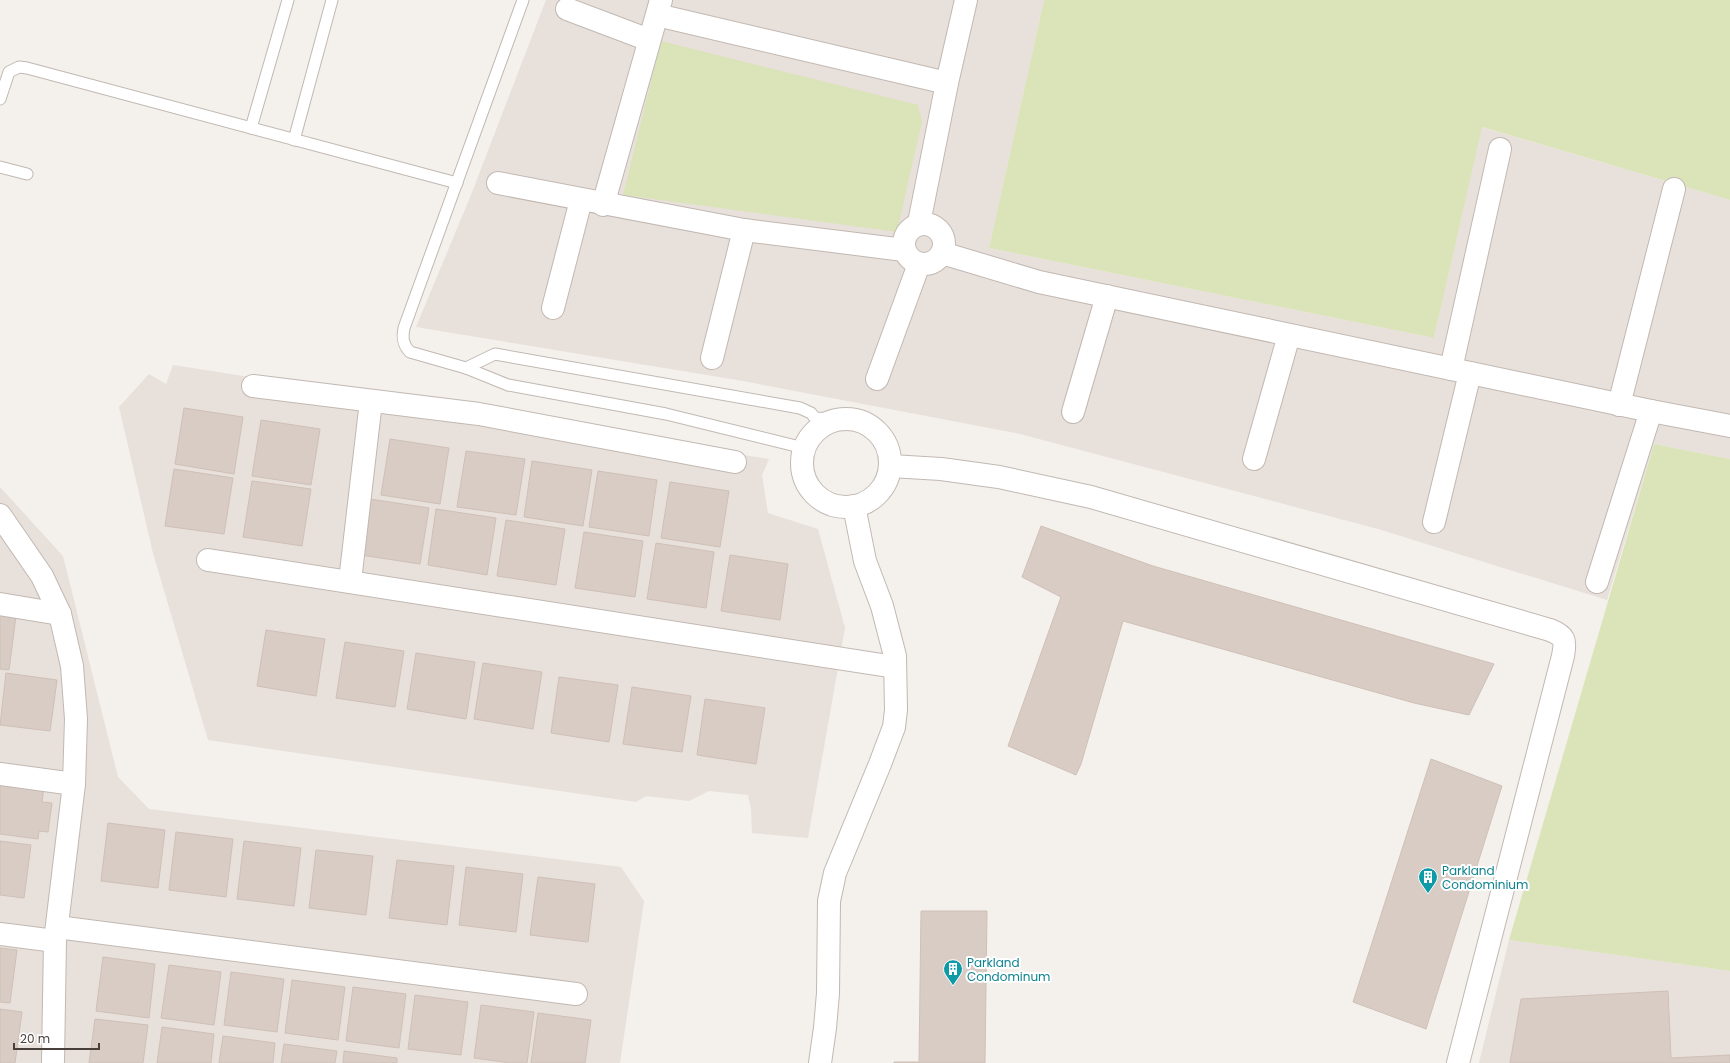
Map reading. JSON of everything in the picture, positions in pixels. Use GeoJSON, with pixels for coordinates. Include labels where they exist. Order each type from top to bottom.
{"type":"FeatureCollection","features":[{"type":"Feature","properties":{"kind":"street"},"geometry":{"type":"LineString","coordinates":[[919,223],[947,83],[966,0]]}},
{"type":"Feature","properties":{"kind":"street"},"geometry":{"type":"LineString","coordinates":[[603,205],[659,8],[947,83]]}},
{"type":"Feature","properties":{"kind":"street"},"geometry":{"type":"LineString","coordinates":[[567,9],[649,40]]}},
{"type":"Feature","properties":{"kind":"street"},"geometry":{"type":"LineString","coordinates":[[1434,522],[1500,149]]}},
{"type":"Feature","properties":{"kind":"street"},"geometry":{"type":"LineString","coordinates":[[498,184],[603,205],[744,230],[912,257],[933,262],[942,253],[944,240],[942,234],[932,225],[919,223],[907,231],[903,244],[912,257]]}},
{"type":"Feature","properties":{"kind":"street"},"geometry":{"type":"LineString","coordinates":[[1619,404],[1674,189]]}},
{"type":"Feature","properties":{"kind":"street"},"geometry":{"type":"LineString","coordinates":[[553,308],[582,200]]}},
{"type":"Feature","properties":{"kind":"street"},"geometry":{"type":"LineString","coordinates":[[712,358],[744,230]]}},
{"type":"Feature","properties":{"kind":"street"},"geometry":{"type":"LineString","coordinates":[[942,253],[1039,282],[1651,411],[1730,426]]}},
{"type":"Feature","properties":{"kind":"street"},"geometry":{"type":"LineString","coordinates":[[877,379],[912,257]]}},
{"type":"Feature","properties":{"kind":"street"},"geometry":{"type":"LineString","coordinates":[[1073,412],[1107,296]]}},
{"type":"Feature","properties":{"kind":"street"},"geometry":{"type":"LineString","coordinates":[[1254,459],[1289,335]]}},
{"type":"Feature","properties":{"kind":"street"},"geometry":{"type":"LineString","coordinates":[[253,386],[479,414],[735,462]]}},
{"type":"Feature","properties":{"kind":"street"},"geometry":{"type":"LineString","coordinates":[[350,581],[372,401]]}},
{"type":"Feature","properties":{"kind":"street"},"geometry":{"type":"LineString","coordinates":[[1597,582],[1651,411]]}},
{"type":"Feature","properties":{"kind":"street"},"geometry":{"type":"LineString","coordinates":[[849,418],[863,421],[875,428],[884,439],[890,452],[891,466],[887,480],[879,492],[868,502],[854,506],[841,507],[828,503],[817,496],[808,486],[802,474],[804,448],[811,435],[822,426],[835,420],[849,418]]}},
{"type":"Feature","properties":{"kind":"street"},"geometry":{"type":"LineString","coordinates":[[891,466],[941,470],[999,478],[1091,497],[1560,634],[1564,639],[1565,645],[1563,656],[1458,1063]]}},
{"type":"Feature","properties":{"kind":"street"},"geometry":{"type":"LineString","coordinates":[[820,1063],[828,993],[829,901],[835,873],[894,727],[896,690],[895,656],[890,632],[882,606],[865,561],[854,506]]}},
{"type":"Feature","properties":{"kind":"street"},"geometry":{"type":"LineString","coordinates":[[0,515],[42,576],[60,614],[72,666],[76,719],[74,784],[56,934],[51,1062]]}},
{"type":"Feature","properties":{"kind":"street"},"geometry":{"type":"LineString","coordinates":[[208,560],[895,667]]}},
{"type":"Feature","properties":{"kind":"street"},"geometry":{"type":"LineString","coordinates":[[0,604],[60,614]]}},
{"type":"Feature","properties":{"kind":"street"},"geometry":{"type":"LineString","coordinates":[[0,774],[74,784]]}},
{"type":"Feature","properties":{"kind":"street"},"geometry":{"type":"LineString","coordinates":[[0,934],[56,934],[576,994]]}},
{"type":"Feature","properties":{"kind":"lane"},"geometry":{"type":"LineString","coordinates":[[251,128],[288,0]]}},
{"type":"Feature","properties":{"kind":"lane"},"geometry":{"type":"LineString","coordinates":[[294,140],[332,0]]}},
{"type":"Feature","properties":{"kind":"lane"},"geometry":{"type":"LineString","coordinates":[[523,0],[403,335],[405,347],[410,352],[466,368],[508,385],[666,414],[804,448]]}},
{"type":"Feature","properties":{"kind":"lane"},"geometry":{"type":"LineString","coordinates":[[0,98],[9,72],[19,67],[457,183]]}},
{"type":"Feature","properties":{"kind":"lane"},"geometry":{"type":"LineString","coordinates":[[0,167],[27,174]]}},
{"type":"Feature","properties":{"kind":"lane"},"geometry":{"type":"LineString","coordinates":[[466,368],[495,354],[800,408],[811,413],[815,418],[835,420]]}},
{"type":"Feature","properties":{"kind":"shaded area"},"geometry":{"type":"Polygon","coordinates":[[[546,0],[1044,0],[989,248],[1434,338],[1481,127],[1730,200],[1730,459],[1654,444],[1607,600],[1378,529],[1020,434],[743,381],[416,327],[471,195],[546,0]]]}},
{"type":"Feature","properties":{"kind":"shaded area"},"geometry":{"type":"Polygon","coordinates":[[[173,365],[769,459],[762,475],[768,513],[818,529],[845,628],[808,838],[752,833],[751,809],[748,795],[709,791],[689,801],[646,796],[636,802],[208,740],[153,553],[119,407],[149,374],[166,384],[173,365]]]}},
{"type":"Feature","properties":{"kind":"shaded area"},"geometry":{"type":"Polygon","coordinates":[[[0,487],[63,556],[118,777],[149,809],[621,867],[644,901],[620,1063],[0,1063],[0,487]]]}},
{"type":"Feature","properties":{"kind":"shaded area"},"geometry":{"type":"Polygon","coordinates":[[[1509,940],[1730,971],[1730,1063],[1479,1063],[1509,940]]]}},
{"type":"Feature","properties":{"kind":"green space"},"geometry":{"type":"Polygon","coordinates":[[[1044,0],[1730,0],[1730,200],[1482,127],[1434,338],[989,248],[1044,0]]]}},
{"type":"Feature","properties":{"kind":"green space"},"geometry":{"type":"Polygon","coordinates":[[[661,41],[918,105],[922,122],[897,232],[623,195],[661,41]]]}},
{"type":"Feature","properties":{"kind":"green space"},"geometry":{"type":"Polygon","coordinates":[[[1654,444],[1730,459],[1730,971],[1509,940],[1654,444]]]}},
{"type":"Feature","properties":{"kind":"building"},"geometry":{"type":"Polygon","coordinates":[[[184,408],[243,417],[234,474],[175,464],[184,408]]]}},
{"type":"Feature","properties":{"kind":"building"},"geometry":{"type":"Polygon","coordinates":[[[261,420],[320,429],[311,485],[252,476],[261,420]]]}},
{"type":"Feature","properties":{"kind":"building"},"geometry":{"type":"Polygon","coordinates":[[[390,439],[449,448],[440,504],[381,495],[390,439]]]}},
{"type":"Feature","properties":{"kind":"building"},"geometry":{"type":"Polygon","coordinates":[[[466,451],[525,459],[516,515],[457,507],[466,451]]]}},
{"type":"Feature","properties":{"kind":"building"},"geometry":{"type":"Polygon","coordinates":[[[532,461],[592,470],[583,526],[524,517],[532,461]]]}},
{"type":"Feature","properties":{"kind":"building"},"geometry":{"type":"Polygon","coordinates":[[[174,469],[233,478],[224,534],[165,526],[174,469]]]}},
{"type":"Feature","properties":{"kind":"building"},"geometry":{"type":"Polygon","coordinates":[[[598,471],[657,480],[649,536],[589,527],[598,471]]]}},
{"type":"Feature","properties":{"kind":"building"},"geometry":{"type":"Polygon","coordinates":[[[252,481],[311,489],[302,546],[243,537],[252,481]]]}},
{"type":"Feature","properties":{"kind":"building"},"geometry":{"type":"Polygon","coordinates":[[[670,482],[729,491],[720,547],[661,538],[670,482]]]}},
{"type":"Feature","properties":{"kind":"building"},"geometry":{"type":"Polygon","coordinates":[[[370,499],[429,508],[420,564],[361,555],[370,499]]]}},
{"type":"Feature","properties":{"kind":"building"},"geometry":{"type":"Polygon","coordinates":[[[436,509],[496,518],[487,575],[428,565],[436,509]]]}},
{"type":"Feature","properties":{"kind":"building"},"geometry":{"type":"Polygon","coordinates":[[[506,520],[565,529],[556,585],[497,576],[506,520]]]}},
{"type":"Feature","properties":{"kind":"building"},"geometry":{"type":"Polygon","coordinates":[[[1041,526],[1153,566],[1494,664],[1469,715],[1414,703],[1123,621],[1081,764],[1076,775],[1008,746],[1061,597],[1022,577],[1041,526]]]}},
{"type":"Feature","properties":{"kind":"building"},"geometry":{"type":"Polygon","coordinates":[[[584,532],[643,541],[635,597],[575,588],[584,532]]]}},
{"type":"Feature","properties":{"kind":"building"},"geometry":{"type":"Polygon","coordinates":[[[656,543],[714,552],[706,608],[647,599],[656,543]]]}},
{"type":"Feature","properties":{"kind":"building"},"geometry":{"type":"Polygon","coordinates":[[[730,555],[788,564],[780,620],[721,611],[730,555]]]}},
{"type":"Feature","properties":{"kind":"building"},"geometry":{"type":"Polygon","coordinates":[[[0,614],[16,616],[9,670],[0,669],[0,614]]]}},
{"type":"Feature","properties":{"kind":"building"},"geometry":{"type":"Polygon","coordinates":[[[266,630],[325,639],[316,696],[257,686],[266,630]]]}},
{"type":"Feature","properties":{"kind":"building"},"geometry":{"type":"Polygon","coordinates":[[[345,642],[404,651],[395,707],[336,698],[345,642]]]}},
{"type":"Feature","properties":{"kind":"building"},"geometry":{"type":"Polygon","coordinates":[[[416,653],[475,662],[466,719],[407,709],[416,653]]]}},
{"type":"Feature","properties":{"kind":"building"},"geometry":{"type":"Polygon","coordinates":[[[483,663],[542,672],[533,729],[474,719],[483,663]]]}},
{"type":"Feature","properties":{"kind":"building"},"geometry":{"type":"Polygon","coordinates":[[[6,673],[57,680],[50,731],[0,725],[6,673]]]}},
{"type":"Feature","properties":{"kind":"building"},"geometry":{"type":"Polygon","coordinates":[[[559,677],[618,685],[609,742],[551,733],[559,677]]]}},
{"type":"Feature","properties":{"kind":"building"},"geometry":{"type":"Polygon","coordinates":[[[632,687],[691,696],[682,752],[623,744],[632,687]]]}},
{"type":"Feature","properties":{"kind":"building"},"geometry":{"type":"Polygon","coordinates":[[[705,699],[765,708],[756,764],[697,755],[705,699]]]}},
{"type":"Feature","properties":{"kind":"building","name":"Parkland Condominium"},"geometry":{"type":"Polygon","coordinates":[[[1431,759],[1502,786],[1426,1029],[1353,1002],[1431,759]]]}},
{"type":"Feature","properties":{"kind":"building"},"geometry":{"type":"Polygon","coordinates":[[[0,781],[44,786],[42,802],[52,803],[48,832],[39,831],[38,839],[0,834],[0,781]]]}},
{"type":"Feature","properties":{"kind":"building"},"geometry":{"type":"Polygon","coordinates":[[[108,823],[165,830],[158,888],[101,881],[108,823]]]}},
{"type":"Feature","properties":{"kind":"building"},"geometry":{"type":"Polygon","coordinates":[[[176,832],[233,839],[226,897],[169,890],[176,832]]]}},
{"type":"Feature","properties":{"kind":"building"},"geometry":{"type":"Polygon","coordinates":[[[0,841],[31,845],[24,898],[0,895],[0,841]]]}},
{"type":"Feature","properties":{"kind":"building"},"geometry":{"type":"Polygon","coordinates":[[[244,841],[301,848],[294,906],[237,899],[244,841]]]}},
{"type":"Feature","properties":{"kind":"building"},"geometry":{"type":"Polygon","coordinates":[[[316,850],[373,856],[366,915],[309,908],[316,850]]]}},
{"type":"Feature","properties":{"kind":"building"},"geometry":{"type":"Polygon","coordinates":[[[397,860],[454,866],[447,925],[389,918],[397,860]]]}},
{"type":"Feature","properties":{"kind":"building"},"geometry":{"type":"Polygon","coordinates":[[[466,867],[523,874],[516,932],[459,925],[466,867]]]}},
{"type":"Feature","properties":{"kind":"building"},"geometry":{"type":"Polygon","coordinates":[[[538,877],[595,884],[588,942],[530,935],[538,877]]]}},
{"type":"Feature","properties":{"kind":"building","name":"Parkland Condominum"},"geometry":{"type":"Polygon","coordinates":[[[921,911],[987,911],[985,1063],[894,1063],[919,1062],[921,911]]]}},
{"type":"Feature","properties":{"kind":"building"},"geometry":{"type":"Polygon","coordinates":[[[0,948],[17,950],[10,1003],[0,1002],[0,948]]]}},
{"type":"Feature","properties":{"kind":"building"},"geometry":{"type":"Polygon","coordinates":[[[103,957],[155,964],[149,1018],[96,1011],[103,957]]]}},
{"type":"Feature","properties":{"kind":"building"},"geometry":{"type":"Polygon","coordinates":[[[169,965],[221,972],[214,1025],[161,1018],[169,965]]]}},
{"type":"Feature","properties":{"kind":"building"},"geometry":{"type":"Polygon","coordinates":[[[231,972],[284,979],[277,1032],[224,1025],[231,972]]]}},
{"type":"Feature","properties":{"kind":"building"},"geometry":{"type":"Polygon","coordinates":[[[292,980],[345,987],[338,1040],[285,1033],[292,980]]]}},
{"type":"Feature","properties":{"kind":"building"},"geometry":{"type":"Polygon","coordinates":[[[353,987],[406,994],[399,1048],[346,1041],[353,987]]]}},
{"type":"Feature","properties":{"kind":"building"},"geometry":{"type":"Polygon","coordinates":[[[1668,991],[1671,1058],[1730,1055],[1730,1063],[1510,1063],[1521,999],[1668,991]]]}},
{"type":"Feature","properties":{"kind":"building"},"geometry":{"type":"Polygon","coordinates":[[[415,995],[468,1002],[461,1055],[408,1049],[415,995]]]}},
{"type":"Feature","properties":{"kind":"building"},"geometry":{"type":"Polygon","coordinates":[[[481,1005],[534,1012],[527,1063],[510,1063],[474,1058],[481,1005]]]}},
{"type":"Feature","properties":{"kind":"building"},"geometry":{"type":"Polygon","coordinates":[[[0,1009],[22,1012],[15,1063],[0,1063],[0,1009]]]}},
{"type":"Feature","properties":{"kind":"building"},"geometry":{"type":"Polygon","coordinates":[[[538,1013],[591,1020],[585,1063],[531,1063],[538,1013]]]}},
{"type":"Feature","properties":{"kind":"building"},"geometry":{"type":"Polygon","coordinates":[[[95,1019],[148,1025],[143,1063],[89,1063],[95,1019]]]}},
{"type":"Feature","properties":{"kind":"building"},"geometry":{"type":"Polygon","coordinates":[[[162,1027],[214,1034],[211,1063],[157,1063],[162,1027]]]}},
{"type":"Feature","properties":{"kind":"building"},"geometry":{"type":"Polygon","coordinates":[[[223,1036],[275,1043],[273,1063],[219,1063],[223,1036]]]}},
{"type":"Feature","properties":{"kind":"building"},"geometry":{"type":"Polygon","coordinates":[[[284,1044],[337,1051],[335,1063],[281,1063],[284,1044]]]}},
{"type":"Feature","properties":{"kind":"building"},"geometry":{"type":"Polygon","coordinates":[[[344,1051],[397,1058],[397,1063],[343,1063],[344,1051]]]}},
{"type":"Feature","properties":{"kind":"place","name":"Parkland Condominium"},"geometry":{"type":"Point","coordinates":[1428,894]}},
{"type":"Feature","properties":{"kind":"place","name":"Parkland Condominum"},"geometry":{"type":"Point","coordinates":[953,986]}}]}
